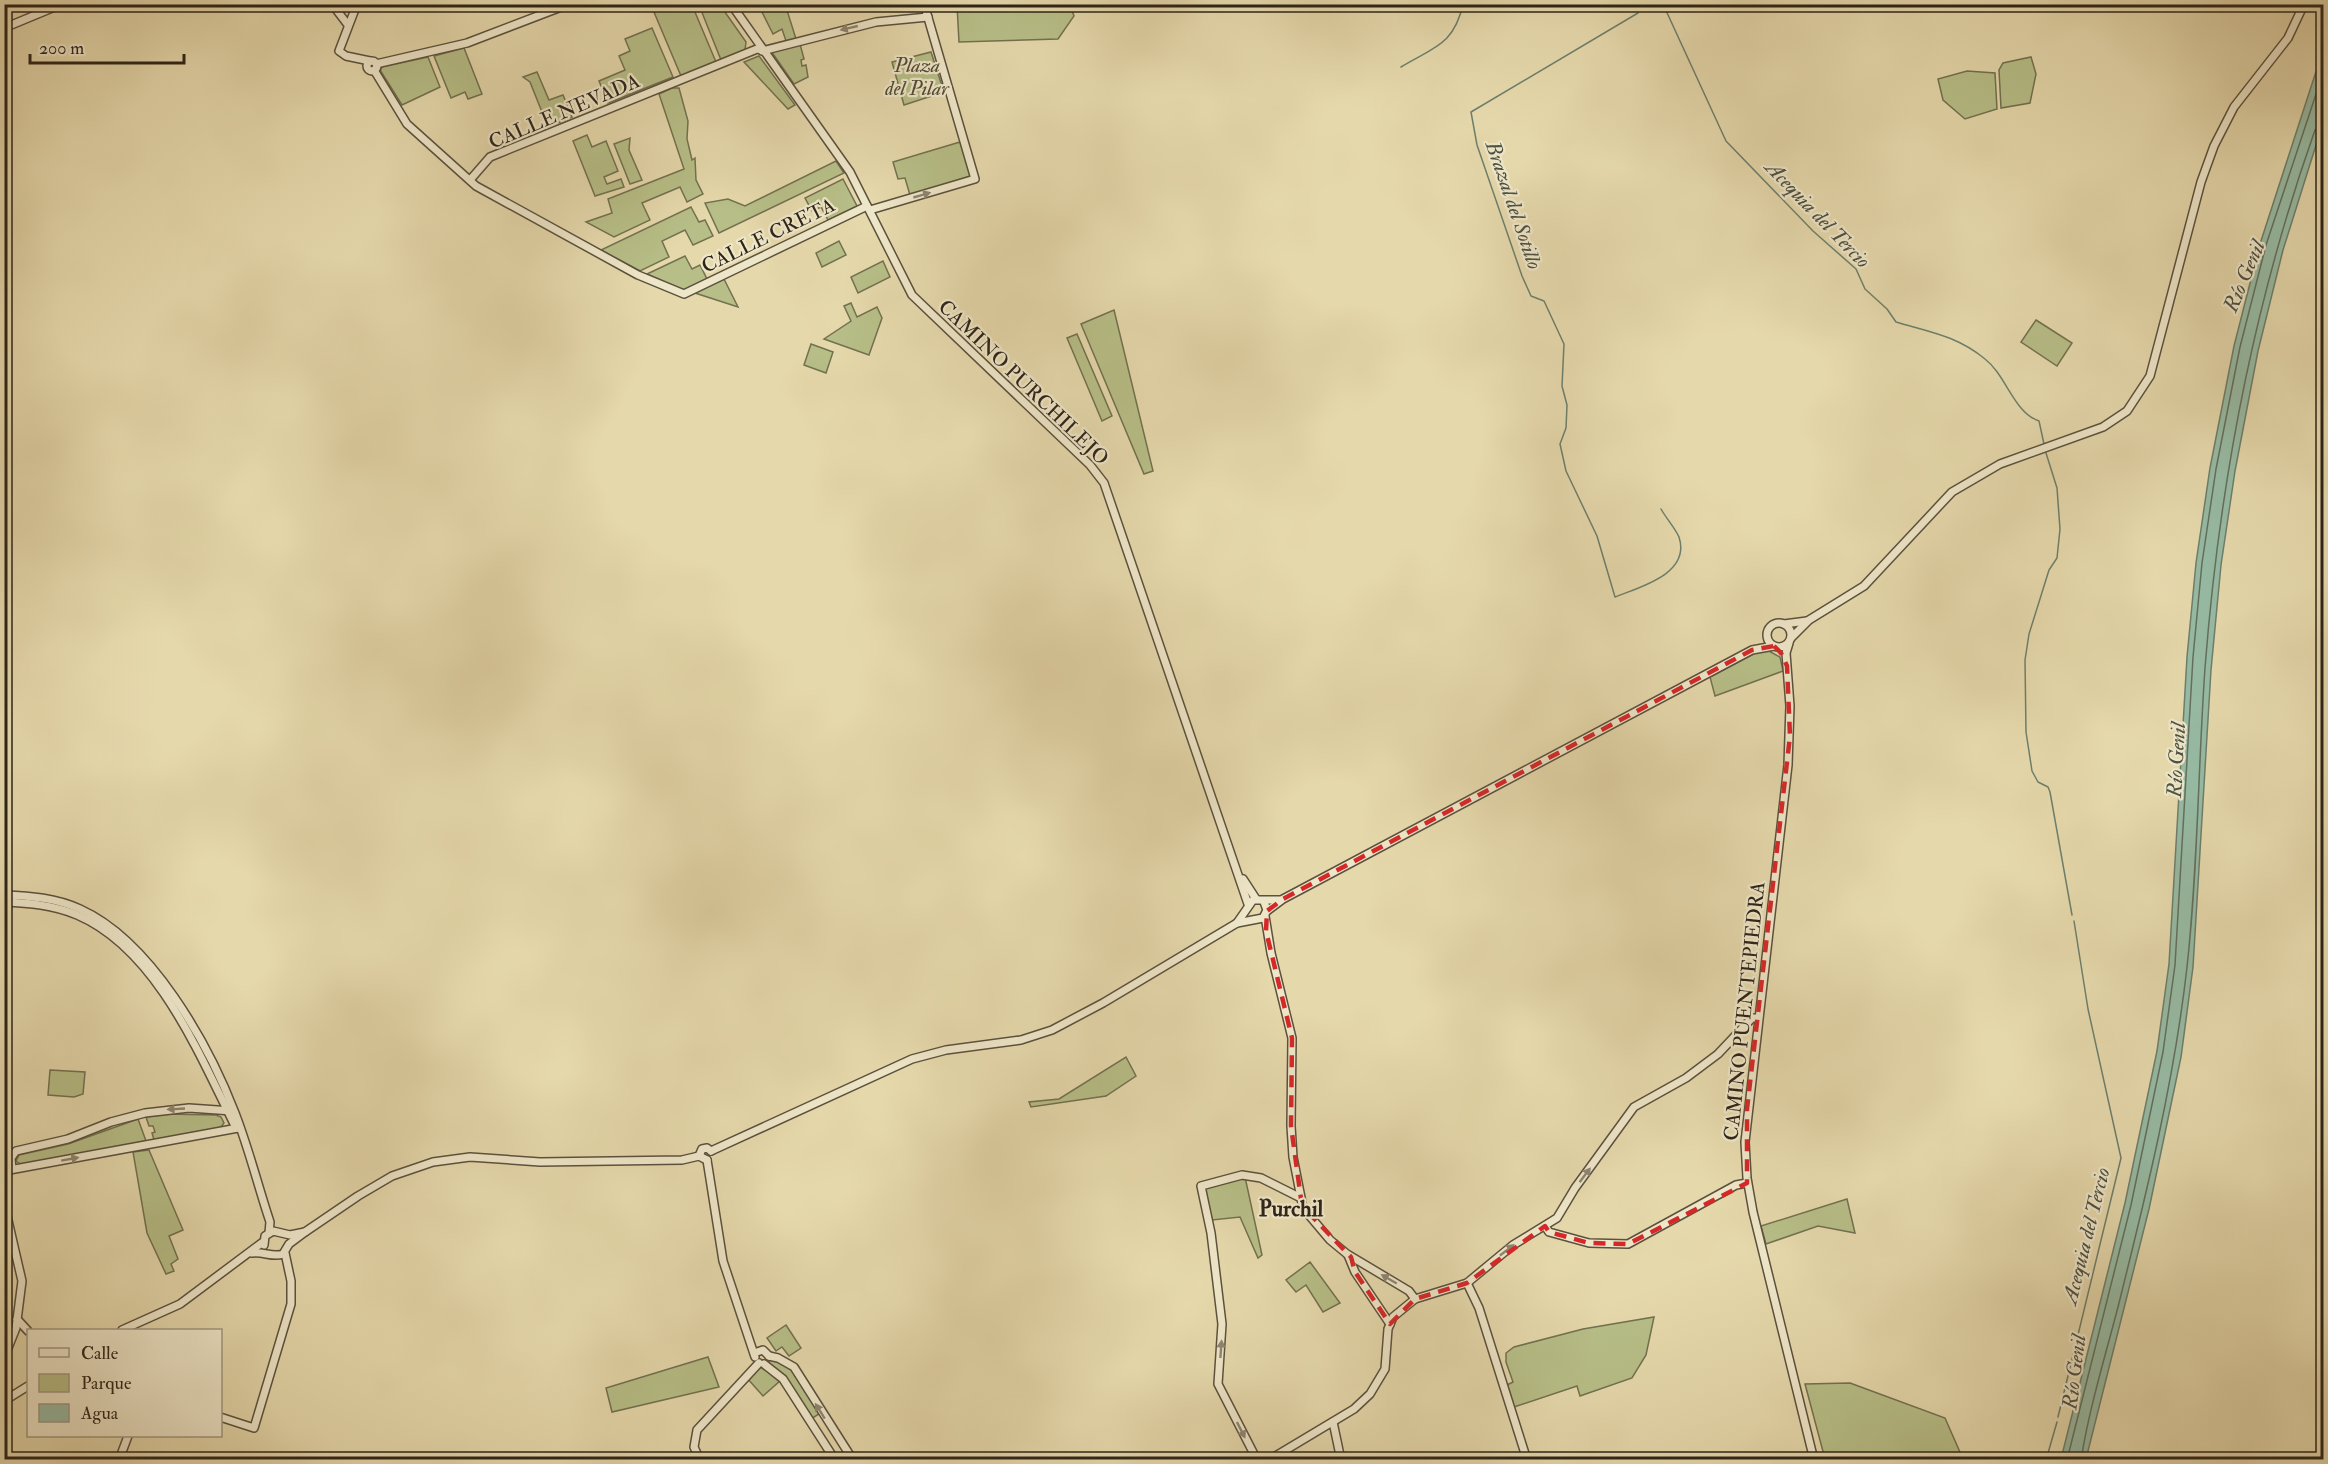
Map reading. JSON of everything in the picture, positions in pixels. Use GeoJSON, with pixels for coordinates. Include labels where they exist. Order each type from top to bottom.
{"type":"FeatureCollection","features":[{"type":"Feature","properties":{"kind":"street"},"geometry":{"type":"LineString","coordinates":[[4,28],[62,4]]}},
{"type":"Feature","properties":{"kind":"street"},"geometry":{"type":"LineString","coordinates":[[332,4],[348,25]]}},
{"type":"Feature","properties":{"kind":"street"},"geometry":{"type":"LineString","coordinates":[[357,4],[339,51],[373,65],[467,43],[569,4]]}},
{"type":"Feature","properties":{"kind":"street","name":"CAMINO PURCHILEJO"},"geometry":{"type":"LineString","coordinates":[[731,4],[850,172],[912,295],[1090,465],[1104,483],[1238,869],[1248,907],[1266,931]]}},
{"type":"Feature","properties":{"kind":"street"},"geometry":{"type":"LineString","coordinates":[[924,4],[927,17]]}},
{"type":"Feature","properties":{"kind":"street"},"geometry":{"type":"LineString","coordinates":[[711,1151],[906,1061],[946,1050],[1021,1040],[1052,1030],[1237,923],[1266,914],[1283,899],[1752,650],[1774,646],[1783,647],[1809,620],[1864,586],[1952,492],[2000,465],[2115,421],[2141,393],[2150,376],[2201,182],[2214,146],[2234,107],[2288,38],[2304,4]]}},
{"type":"Feature","properties":{"kind":"street","name":"CALLE NEVADA"},"geometry":{"type":"LineString","coordinates":[[470,180],[490,158],[678,81],[689,81],[763,50],[876,22],[927,17]]}},
{"type":"Feature","properties":{"kind":"street","name":"CALLE CRETA"},"geometry":{"type":"LineString","coordinates":[[470,180],[638,275],[684,294],[868,208],[975,179],[927,17]]}},
{"type":"Feature","properties":{"kind":"street"},"geometry":{"type":"LineString","coordinates":[[373,65],[407,124],[470,180]]}},
{"type":"Feature","properties":{"kind":"street"},"geometry":{"type":"LineString","coordinates":[[1752,650],[1773,625],[1809,620]]}},
{"type":"Feature","properties":{"kind":"street"},"geometry":{"type":"LineString","coordinates":[[1784,624],[1790,630],[1790,640]]}},
{"type":"Feature","properties":{"kind":"street"},"geometry":{"type":"LineString","coordinates":[[1767,634],[1774,646]]}},
{"type":"Feature","properties":{"kind":"street","name":"CAMINO PUENTEPIEDRA"},"geometry":{"type":"LineString","coordinates":[[1790,640],[1787,666],[1790,716],[1788,765],[1745,1142],[1748,1183],[1814,1460]]}},
{"type":"Feature","properties":{"kind":"street","name":"CAMINO PUENTEPIEDRA"},"geometry":{"type":"LineString","coordinates":[[1774,646],[1787,666]]}},
{"type":"Feature","properties":{"kind":"street","name":"CAMINO PURCHILEJO"},"geometry":{"type":"LineString","coordinates":[[1238,869],[1260,900],[1266,914],[1266,931],[1292,1038],[1291,1126],[1299,1197]]}},
{"type":"Feature","properties":{"kind":"street"},"geometry":{"type":"LineString","coordinates":[[4,895],[65,903],[94,916],[119,933],[147,964],[178,1006],[205,1050],[228,1112],[224,1131]]}},
{"type":"Feature","properties":{"kind":"street"},"geometry":{"type":"LineString","coordinates":[[1237,923],[1248,907],[1260,900],[1283,899]]}},
{"type":"Feature","properties":{"kind":"street"},"geometry":{"type":"LineString","coordinates":[[4,902],[61,909],[89,921],[119,942],[141,966],[175,1013],[197,1049],[238,1128],[273,1232]]}},
{"type":"Feature","properties":{"kind":"street"},"geometry":{"type":"LineString","coordinates":[[1269,1460],[1333,1422],[1370,1394],[1385,1369],[1390,1324],[1394,1317],[1415,1299],[1467,1283],[1513,1245],[1561,1214],[1575,1188],[1634,1107],[1686,1078],[1709,1061],[1752,1018],[1758,1018]]}},
{"type":"Feature","properties":{"kind":"street"},"geometry":{"type":"LineString","coordinates":[[228,1112],[189,1108],[133,1115],[68,1139],[16,1151],[11,1158],[8,1170],[238,1128]]}},
{"type":"Feature","properties":{"kind":"street"},"geometry":{"type":"LineString","coordinates":[[699,1156],[702,1149],[707,1148],[711,1151]]}},
{"type":"Feature","properties":{"kind":"street"},"geometry":{"type":"LineString","coordinates":[[708,1160],[712,1157],[711,1151]]}},
{"type":"Feature","properties":{"kind":"street"},"geometry":{"type":"LineString","coordinates":[[282,1254],[289,1244],[305,1232],[374,1186],[407,1170],[433,1162],[470,1157],[540,1162],[682,1160],[699,1156],[708,1160]]}},
{"type":"Feature","properties":{"kind":"street"},"geometry":{"type":"LineString","coordinates":[[708,1160],[723,1262],[757,1357],[783,1379],[835,1460]]}},
{"type":"Feature","properties":{"kind":"street"},"geometry":{"type":"LineString","coordinates":[[1256,1457],[1218,1384],[1222,1324],[1218,1282],[1201,1186],[1242,1175],[1261,1178],[1299,1197],[1309,1217],[1356,1264],[1381,1315],[1390,1324]]}},
{"type":"Feature","properties":{"kind":"street"},"geometry":{"type":"LineString","coordinates":[[1545,1226],[1549,1232],[1589,1243],[1628,1244],[1736,1185],[1748,1183]]}},
{"type":"Feature","properties":{"kind":"street"},"geometry":{"type":"LineString","coordinates":[[4,1203],[22,1281],[16,1328],[4,1358]]}},
{"type":"Feature","properties":{"kind":"street"},"geometry":{"type":"LineString","coordinates":[[273,1232],[285,1234],[305,1232]]}},
{"type":"Feature","properties":{"kind":"street"},"geometry":{"type":"LineString","coordinates":[[124,1329],[180,1304],[252,1253],[273,1232]]}},
{"type":"Feature","properties":{"kind":"street"},"geometry":{"type":"LineString","coordinates":[[285,1234],[289,1244]]}},
{"type":"Feature","properties":{"kind":"street"},"geometry":{"type":"LineString","coordinates":[[263,1242],[268,1253]]}},
{"type":"Feature","properties":{"kind":"street"},"geometry":{"type":"LineString","coordinates":[[252,1253],[282,1254]]}},
{"type":"Feature","properties":{"kind":"street"},"geometry":{"type":"LineString","coordinates":[[222,1418],[254,1428],[288,1319],[292,1292],[288,1266],[282,1254]]}},
{"type":"Feature","properties":{"kind":"street"},"geometry":{"type":"LineString","coordinates":[[1356,1264],[1409,1291],[1415,1299]]}},
{"type":"Feature","properties":{"kind":"street"},"geometry":{"type":"LineString","coordinates":[[1467,1283],[1474,1295],[1485,1327],[1527,1460]]}},
{"type":"Feature","properties":{"kind":"street"},"geometry":{"type":"LineString","coordinates":[[17,1319],[27,1330]]}},
{"type":"Feature","properties":{"kind":"street"},"geometry":{"type":"LineString","coordinates":[[16,1328],[27,1331]]}},
{"type":"Feature","properties":{"kind":"street"},"geometry":{"type":"LineString","coordinates":[[700,1460],[694,1448],[697,1430],[746,1374],[763,1350],[769,1356]]}},
{"type":"Feature","properties":{"kind":"street"},"geometry":{"type":"LineString","coordinates":[[757,1357],[778,1358],[794,1367],[853,1460]]}},
{"type":"Feature","properties":{"kind":"street"},"geometry":{"type":"LineString","coordinates":[[4,1401],[27,1387]]}},
{"type":"Feature","properties":{"kind":"street"},"geometry":{"type":"LineString","coordinates":[[1333,1422],[1341,1460]]}},
{"type":"Feature","properties":{"kind":"street"},"geometry":{"type":"LineString","coordinates":[[119,1460],[128,1437]]}},
{"type":"Feature","properties":{"kind":"highlighted area"},"geometry":{"type":"Polygon","coordinates":[[[1774,646],[1781,653],[1787,666],[1790,736],[1747,1109],[1747,1183],[1628,1244],[1589,1243],[1549,1232],[1545,1226],[1467,1283],[1415,1299],[1390,1324],[1355,1272],[1351,1257],[1302,1206],[1291,1126],[1292,1038],[1266,931],[1267,911],[1283,899],[1752,650],[1774,646]]]}},
{"type":"Feature","properties":{"kind":"green space"},"geometry":{"type":"Polygon","coordinates":[[[651,5],[692,5],[716,62],[681,76],[651,5]]]}},
{"type":"Feature","properties":{"kind":"green space"},"geometry":{"type":"Polygon","coordinates":[[[699,5],[720,5],[746,42],[745,50],[721,60],[699,5]]]}},
{"type":"Feature","properties":{"kind":"green space"},"geometry":{"type":"Polygon","coordinates":[[[773,5],[775,9],[786,7],[796,39],[786,41],[782,29],[773,34],[759,6],[773,5]]]}},
{"type":"Feature","properties":{"kind":"green space"},"geometry":{"type":"Polygon","coordinates":[[[957,5],[1070,5],[1074,16],[1058,39],[959,42],[957,5]]]}},
{"type":"Feature","properties":{"kind":"green space"},"geometry":{"type":"Polygon","coordinates":[[[652,28],[673,77],[608,103],[599,81],[625,70],[619,56],[630,51],[625,39],[652,28]]]}},
{"type":"Feature","properties":{"kind":"green space"},"geometry":{"type":"Polygon","coordinates":[[[800,44],[804,59],[801,60],[802,66],[806,65],[808,77],[794,84],[771,51],[800,44]]]}},
{"type":"Feature","properties":{"kind":"green space"},"geometry":{"type":"Polygon","coordinates":[[[464,48],[482,94],[468,99],[465,92],[451,98],[434,56],[464,48]]]}},
{"type":"Feature","properties":{"kind":"green space","name":"Plaza del Pilar"},"geometry":{"type":"Polygon","coordinates":[[[931,52],[944,92],[904,105],[892,62],[931,52]]]}},
{"type":"Feature","properties":{"kind":"green space"},"geometry":{"type":"Polygon","coordinates":[[[759,56],[795,105],[788,109],[744,62],[759,56]]]}},
{"type":"Feature","properties":{"kind":"green space"},"geometry":{"type":"Polygon","coordinates":[[[428,57],[440,87],[402,105],[380,70],[382,67],[428,57]]]}},
{"type":"Feature","properties":{"kind":"green space"},"geometry":{"type":"Polygon","coordinates":[[[2031,57],[2036,74],[2030,103],[2001,108],[1999,70],[2003,63],[2031,57]]]}},
{"type":"Feature","properties":{"kind":"green space"},"geometry":{"type":"Polygon","coordinates":[[[1967,71],[1995,73],[1997,109],[1965,119],[1943,100],[1938,79],[1967,71]]]}},
{"type":"Feature","properties":{"kind":"green space"},"geometry":{"type":"Polygon","coordinates":[[[537,72],[549,100],[563,95],[572,117],[548,127],[530,82],[523,77],[537,72]]]}},
{"type":"Feature","properties":{"kind":"green space"},"geometry":{"type":"Polygon","coordinates":[[[672,88],[679,88],[688,121],[687,139],[692,160],[695,158],[696,180],[703,194],[687,202],[680,187],[642,203],[650,220],[614,237],[586,222],[612,213],[608,199],[684,169],[659,94],[672,88]]]}},
{"type":"Feature","properties":{"kind":"green space"},"geometry":{"type":"Polygon","coordinates":[[[587,135],[592,147],[606,141],[618,171],[604,177],[607,184],[621,179],[624,187],[595,196],[573,141],[587,135]]]}},
{"type":"Feature","properties":{"kind":"green space"},"geometry":{"type":"Polygon","coordinates":[[[630,138],[629,150],[642,180],[630,184],[614,144],[630,138]]]}},
{"type":"Feature","properties":{"kind":"green space"},"geometry":{"type":"Polygon","coordinates":[[[960,142],[971,176],[910,195],[905,178],[898,179],[893,162],[960,142]]]}},
{"type":"Feature","properties":{"kind":"green space"},"geometry":{"type":"Polygon","coordinates":[[[836,161],[844,173],[719,233],[705,203],[728,199],[745,206],[836,161]]]}},
{"type":"Feature","properties":{"kind":"green space"},"geometry":{"type":"Polygon","coordinates":[[[843,179],[857,206],[828,220],[821,207],[812,211],[805,198],[843,179]]]}},
{"type":"Feature","properties":{"kind":"green space"},"geometry":{"type":"Polygon","coordinates":[[[691,207],[699,222],[705,220],[713,236],[693,245],[685,230],[662,241],[669,257],[640,271],[601,250],[691,207]]]}},
{"type":"Feature","properties":{"kind":"green space"},"geometry":{"type":"Polygon","coordinates":[[[839,241],[846,255],[822,267],[816,253],[839,241]]]}},
{"type":"Feature","properties":{"kind":"green space"},"geometry":{"type":"Polygon","coordinates":[[[685,256],[692,269],[700,265],[707,279],[684,290],[647,274],[685,256]]]}},
{"type":"Feature","properties":{"kind":"green space"},"geometry":{"type":"Polygon","coordinates":[[[883,261],[890,277],[858,293],[851,277],[883,261]]]}},
{"type":"Feature","properties":{"kind":"green space"},"geometry":{"type":"Polygon","coordinates":[[[724,279],[738,307],[695,293],[724,279]]]}},
{"type":"Feature","properties":{"kind":"green space"},"geometry":{"type":"Polygon","coordinates":[[[851,303],[857,317],[877,307],[882,318],[869,355],[824,339],[851,321],[844,306],[851,303]]]}},
{"type":"Feature","properties":{"kind":"green space"},"geometry":{"type":"Polygon","coordinates":[[[1114,310],[1153,471],[1144,474],[1081,324],[1114,310]]]}},
{"type":"Feature","properties":{"kind":"green space"},"geometry":{"type":"Polygon","coordinates":[[[2036,320],[2072,343],[2057,366],[2021,342],[2036,320]]]}},
{"type":"Feature","properties":{"kind":"green space"},"geometry":{"type":"Polygon","coordinates":[[[1077,334],[1112,416],[1102,421],[1067,338],[1077,334]]]}},
{"type":"Feature","properties":{"kind":"green space"},"geometry":{"type":"Polygon","coordinates":[[[811,344],[833,352],[826,373],[804,365],[811,344]]]}},
{"type":"Feature","properties":{"kind":"green space"},"geometry":{"type":"Polygon","coordinates":[[[1767,650],[1780,657],[1783,671],[1715,696],[1710,677],[1759,651],[1767,650]]]}},
{"type":"Feature","properties":{"kind":"green space"},"geometry":{"type":"Polygon","coordinates":[[[1126,1057],[1136,1076],[1106,1096],[1031,1107],[1029,1102],[1059,1099],[1126,1057]]]}},
{"type":"Feature","properties":{"kind":"green space"},"geometry":{"type":"Polygon","coordinates":[[[50,1070],[85,1072],[83,1094],[74,1097],[48,1095],[50,1070]]]}},
{"type":"Feature","properties":{"kind":"green space"},"geometry":{"type":"Polygon","coordinates":[[[166,1114],[216,1115],[221,1117],[224,1123],[220,1128],[154,1140],[153,1126],[149,1126],[146,1117],[166,1114]]]}},
{"type":"Feature","properties":{"kind":"green space"},"geometry":{"type":"Polygon","coordinates":[[[138,1119],[146,1141],[22,1165],[16,1161],[19,1155],[68,1144],[138,1119]]]}},
{"type":"Feature","properties":{"kind":"green space"},"geometry":{"type":"Polygon","coordinates":[[[149,1150],[183,1230],[169,1236],[178,1259],[171,1264],[174,1271],[166,1274],[147,1233],[133,1152],[149,1150]]]}},
{"type":"Feature","properties":{"kind":"green space"},"geometry":{"type":"Polygon","coordinates":[[[1245,1177],[1262,1255],[1258,1258],[1240,1217],[1212,1220],[1205,1188],[1245,1177]]]}},
{"type":"Feature","properties":{"kind":"green space"},"geometry":{"type":"Polygon","coordinates":[[[1847,1199],[1855,1233],[1818,1226],[1766,1244],[1761,1226],[1847,1199]]]}},
{"type":"Feature","properties":{"kind":"green space"},"geometry":{"type":"Polygon","coordinates":[[[1310,1262],[1340,1303],[1323,1312],[1306,1285],[1296,1292],[1286,1280],[1310,1262]]]}},
{"type":"Feature","properties":{"kind":"green space"},"geometry":{"type":"Polygon","coordinates":[[[1654,1317],[1646,1355],[1632,1378],[1580,1396],[1577,1386],[1514,1407],[1507,1385],[1513,1382],[1506,1362],[1506,1353],[1514,1347],[1583,1329],[1654,1317]]]}},
{"type":"Feature","properties":{"kind":"green space"},"geometry":{"type":"Polygon","coordinates":[[[786,1325],[801,1348],[789,1356],[782,1347],[776,1351],[767,1338],[786,1325]]]}},
{"type":"Feature","properties":{"kind":"green space"},"geometry":{"type":"Polygon","coordinates":[[[708,1357],[719,1387],[612,1412],[606,1388],[708,1357]]]}},
{"type":"Feature","properties":{"kind":"green space"},"geometry":{"type":"Polygon","coordinates":[[[771,1358],[792,1369],[819,1414],[811,1419],[768,1364],[771,1358]]]}},
{"type":"Feature","properties":{"kind":"green space"},"geometry":{"type":"Polygon","coordinates":[[[760,1367],[781,1380],[763,1396],[747,1378],[760,1367]]]}},
{"type":"Feature","properties":{"kind":"green space"},"geometry":{"type":"Polygon","coordinates":[[[1850,1383],[1945,1418],[1963,1459],[1825,1459],[1805,1384],[1850,1383]]]}},
{"type":"Feature","properties":{"kind":"water"},"geometry":{"type":"Polygon","coordinates":[[[2323,50],[2323,123],[2283,250],[2258,351],[2235,471],[2221,565],[2211,670],[2193,967],[2181,1057],[2149,1209],[2086,1459],[2061,1459],[2125,1203],[2157,1051],[2169,964],[2187,657],[2196,563],[2210,468],[2234,346],[2260,244],[2323,50]]]}},
{"type":"Feature","properties":{"kind":"waterway"},"geometry":{"type":"LineString","coordinates":[[1401,67],[1433,49],[1448,37],[1459,18],[1463,4]]}},
{"type":"Feature","properties":{"kind":"waterway","name":"Acequia del Tercio"},"geometry":{"type":"LineString","coordinates":[[1663,4],[1726,141],[1813,231],[1856,269],[1865,289],[1887,309],[1896,322],[1954,340],[1985,359],[1999,374],[2016,402],[2030,417],[2039,421],[2044,444]]}},
{"type":"Feature","properties":{"kind":"waterway","name":"Brazal del Sotillo"},"geometry":{"type":"LineString","coordinates":[[1638,13],[1471,112],[1477,145],[1522,276],[1531,296],[1544,301],[1564,344],[1562,386],[1567,405],[1566,428],[1560,444],[1566,471],[1597,536],[1615,597],[1661,577],[1678,561],[1681,550],[1679,537],[1661,509]]}},
{"type":"Feature","properties":{"kind":"waterway","name":"Acequia del Tercio"},"geometry":{"type":"LineString","coordinates":[[2046,453],[2057,488],[2060,529],[2057,558],[2049,570],[2029,634],[2025,660],[2026,732],[2032,771],[2038,782],[2048,787],[2050,792],[2072,915]]}},
{"type":"Feature","properties":{"kind":"waterway","name":"Acequia del Tercio"},"geometry":{"type":"LineString","coordinates":[[2058,1417],[2121,1158],[2088,1009],[2074,921]]}},
{"type":"Feature","properties":{"kind":"waterway","name":"Acequia del Tercio"},"geometry":{"type":"LineString","coordinates":[[2046,1460],[2057,1422]]}},
{"type":"Feature","properties":{"kind":"district","name":"Purchil"},"geometry":{"type":"Point","coordinates":[1291,1208]}},
{"type":"Feature","properties":{"kind":"water label","name":"Río Genil"},"geometry":{"type":"Point","coordinates":[2244,276]}},
{"type":"Feature","properties":{"kind":"water label","name":"Río Genil"},"geometry":{"type":"Point","coordinates":[2176,760]}},
{"type":"Feature","properties":{"kind":"water label","name":"Río Genil"},"geometry":{"type":"Point","coordinates":[2074,1372]}}]}
